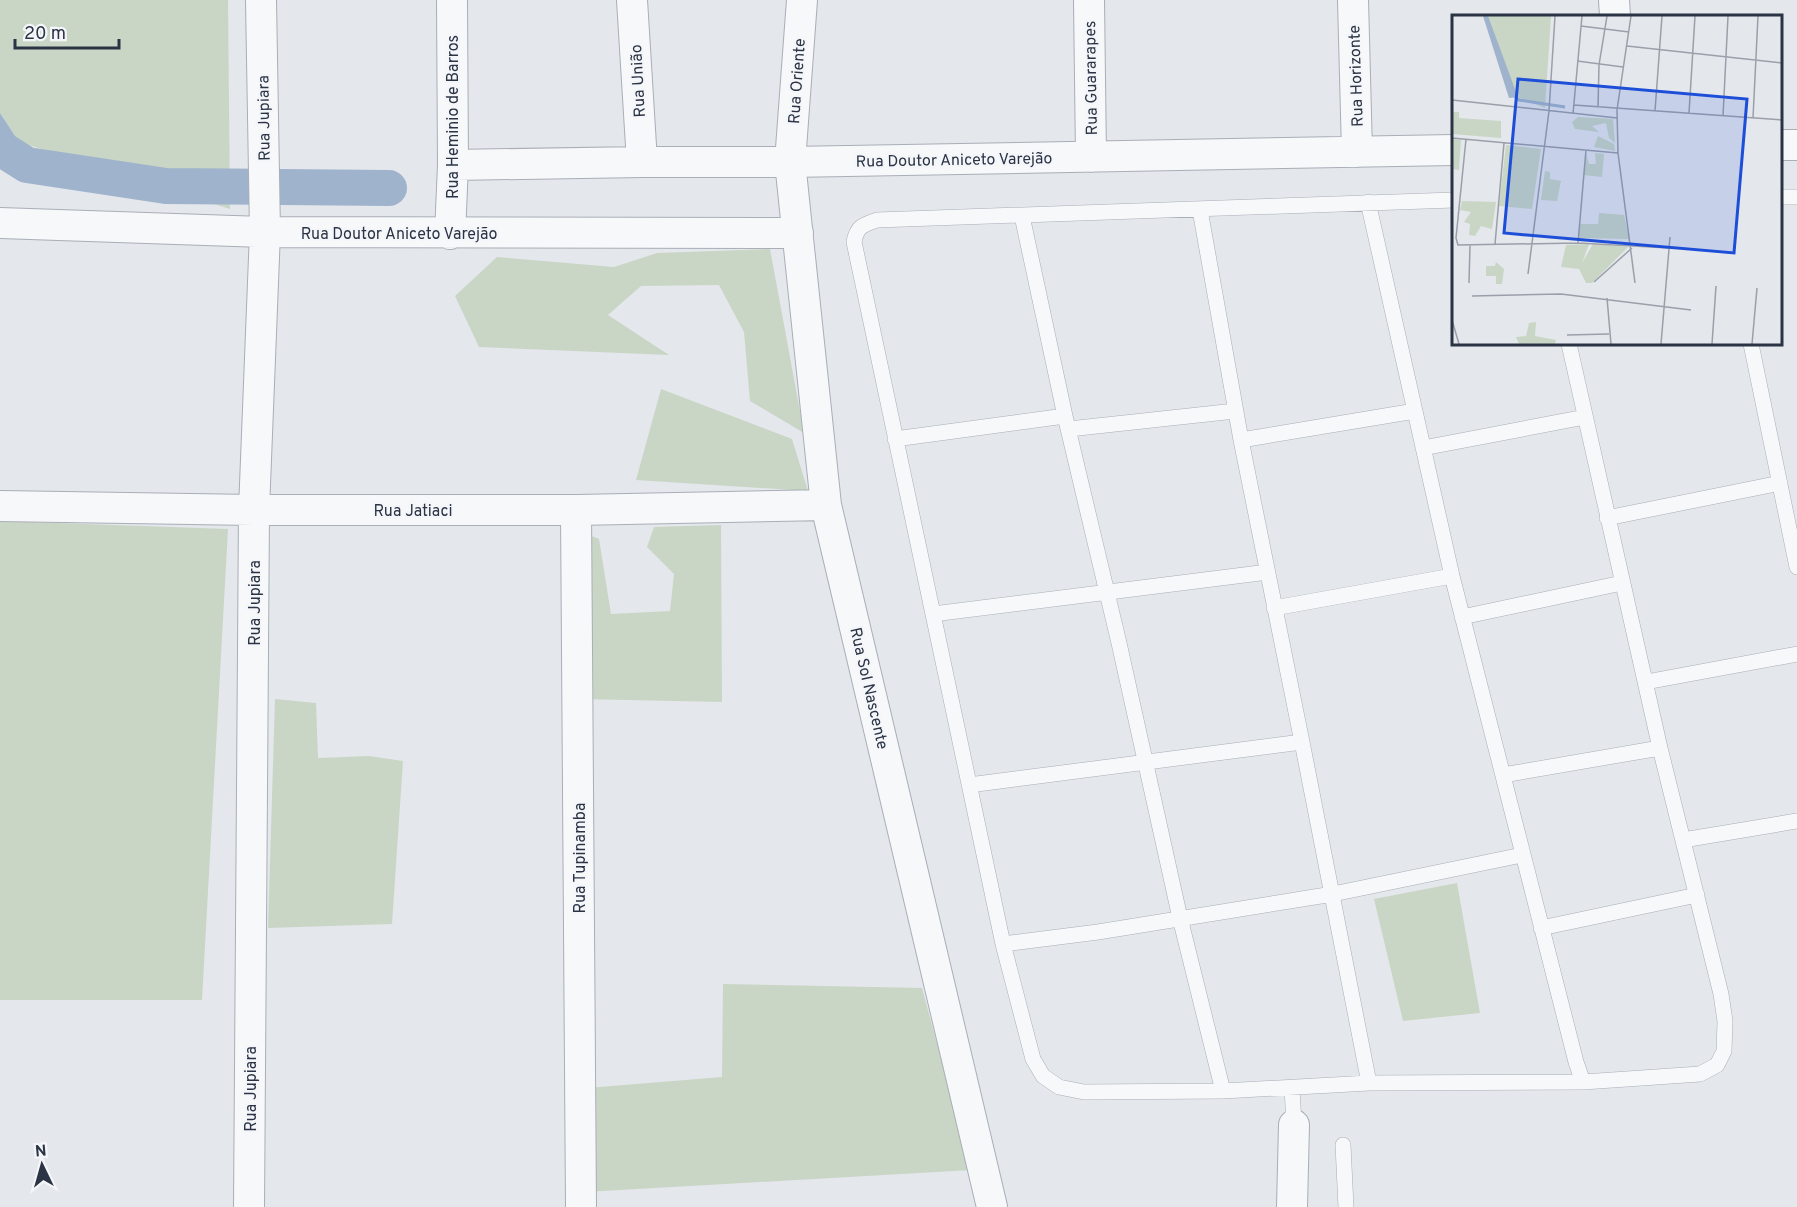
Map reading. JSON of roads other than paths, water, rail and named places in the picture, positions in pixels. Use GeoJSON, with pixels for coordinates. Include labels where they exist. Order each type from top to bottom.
{"type":"FeatureCollection","features":[{"type":"Feature","properties":{"kind":"street","name":"Rua Jupiara"},"geometry":{"type":"LineString","coordinates":[[249,1207],[254,510],[264,218],[261,0]]}},
{"type":"Feature","properties":{"kind":"street","name":"Rua Heminio de Barros"},"geometry":{"type":"LineString","coordinates":[[451,224],[452,0]]}},
{"type":"Feature","properties":{"kind":"street","name":"Rua União"},"geometry":{"type":"LineString","coordinates":[[632,0],[642,162]]}},
{"type":"Feature","properties":{"kind":"street","name":"Rua Oriente"},"geometry":{"type":"LineString","coordinates":[[790,169],[802,0]]}},
{"type":"Feature","properties":{"kind":"street","name":"Rua Guararapes"},"geometry":{"type":"LineString","coordinates":[[1089,0],[1091,157]]}},
{"type":"Feature","properties":{"kind":"street","name":"Rua Horizonte"},"geometry":{"type":"LineString","coordinates":[[1353,0],[1357,152]]}},
{"type":"Feature","properties":{"kind":"street"},"geometry":{"type":"LineString","coordinates":[[1614,0],[1615,15]]}},
{"type":"Feature","properties":{"kind":"street"},"geometry":{"type":"LineString","coordinates":[[1782,145],[1797,144]]}},
{"type":"Feature","properties":{"kind":"street","name":"Rua Doutor Aniceto Varejão"},"geometry":{"type":"LineString","coordinates":[[453,172],[642,162],[790,169],[1091,157],[1452,150]]}},
{"type":"Feature","properties":{"kind":"street","name":"Rua Sol Nascente"},"geometry":{"type":"LineString","coordinates":[[790,169],[826,505],[992,1207]]}},
{"type":"Feature","properties":{"kind":"street","name":"Rua Doutor Aniceto Varejão"},"geometry":{"type":"LineString","coordinates":[[0,223],[264,218],[451,224],[796,224]]}},
{"type":"Feature","properties":{"kind":"street","name":"Rua Jatiaci"},"geometry":{"type":"LineString","coordinates":[[0,506],[254,510],[576,510],[826,505]]}},
{"type":"Feature","properties":{"kind":"street","name":"Rua Tupinamba"},"geometry":{"type":"LineString","coordinates":[[576,510],[581,1207]]}},
{"type":"Feature","properties":{"kind":"street"},"geometry":{"type":"LineString","coordinates":[[1292,1207],[1294,1125]]}},
{"type":"Feature","properties":{"kind":"lane"},"geometry":{"type":"LineString","coordinates":[[1452,200],[877,220],[863,225],[855,232],[854,242],[1003,944],[1033,1059],[1043,1076],[1059,1087],[1084,1092],[1222,1090],[1369,1083],[1583,1082],[1700,1074],[1717,1065],[1725,1051],[1725,1021],[1721,994],[1660,748],[1569,345]]}},
{"type":"Feature","properties":{"kind":"lane"},"geometry":{"type":"LineString","coordinates":[[1368,202],[1452,576],[1522,855],[1583,1082]]}},
{"type":"Feature","properties":{"kind":"lane"},"geometry":{"type":"LineString","coordinates":[[1200,210],[1235,411],[1369,1083]]}},
{"type":"Feature","properties":{"kind":"lane"},"geometry":{"type":"LineString","coordinates":[[1022,216],[1180,918],[1222,1090]]}},
{"type":"Feature","properties":{"kind":"lane"},"geometry":{"type":"LineString","coordinates":[[1751,345],[1797,567]]}},
{"type":"Feature","properties":{"kind":"lane"},"geometry":{"type":"LineString","coordinates":[[895,439],[1067,423],[1235,411]]}},
{"type":"Feature","properties":{"kind":"lane"},"geometry":{"type":"LineString","coordinates":[[1241,440],[1415,411]]}},
{"type":"Feature","properties":{"kind":"lane"},"geometry":{"type":"LineString","coordinates":[[1423,448],[1585,417]]}},
{"type":"Feature","properties":{"kind":"lane"},"geometry":{"type":"LineString","coordinates":[[1607,518],[1779,483]]}},
{"type":"Feature","properties":{"kind":"lane"},"geometry":{"type":"LineString","coordinates":[[933,614],[1268,572]]}},
{"type":"Feature","properties":{"kind":"lane"},"geometry":{"type":"LineString","coordinates":[[1274,608],[1452,576]]}},
{"type":"Feature","properties":{"kind":"lane"},"geometry":{"type":"LineString","coordinates":[[1462,616],[1622,583]]}},
{"type":"Feature","properties":{"kind":"lane"},"geometry":{"type":"LineString","coordinates":[[1646,682],[1797,654]]}},
{"type":"Feature","properties":{"kind":"lane"},"geometry":{"type":"LineString","coordinates":[[969,785],[1302,742]]}},
{"type":"Feature","properties":{"kind":"lane"},"geometry":{"type":"LineString","coordinates":[[1503,775],[1660,748]]}},
{"type":"Feature","properties":{"kind":"lane"},"geometry":{"type":"LineString","coordinates":[[1683,840],[1797,820]]}},
{"type":"Feature","properties":{"kind":"lane"},"geometry":{"type":"LineString","coordinates":[[1003,944],[1098,932],[1333,894],[1522,855]]}},
{"type":"Feature","properties":{"kind":"lane"},"geometry":{"type":"LineString","coordinates":[[1541,928],[1697,895]]}},
{"type":"Feature","properties":{"kind":"lane"},"geometry":{"type":"LineString","coordinates":[[1292,1088],[1294,1125]]}},
{"type":"Feature","properties":{"kind":"lane"},"geometry":{"type":"LineString","coordinates":[[1343,1145],[1346,1207]]}},
{"type":"Feature","properties":{"kind":"water"},"geometry":{"type":"Polygon","coordinates":[[[0,113],[19,142],[0,146],[0,113]]]}},
{"type":"Feature","properties":{"kind":"waterway"},"geometry":{"type":"LineString","coordinates":[[0,148],[27,165],[166,186],[389,188]]}}]}
